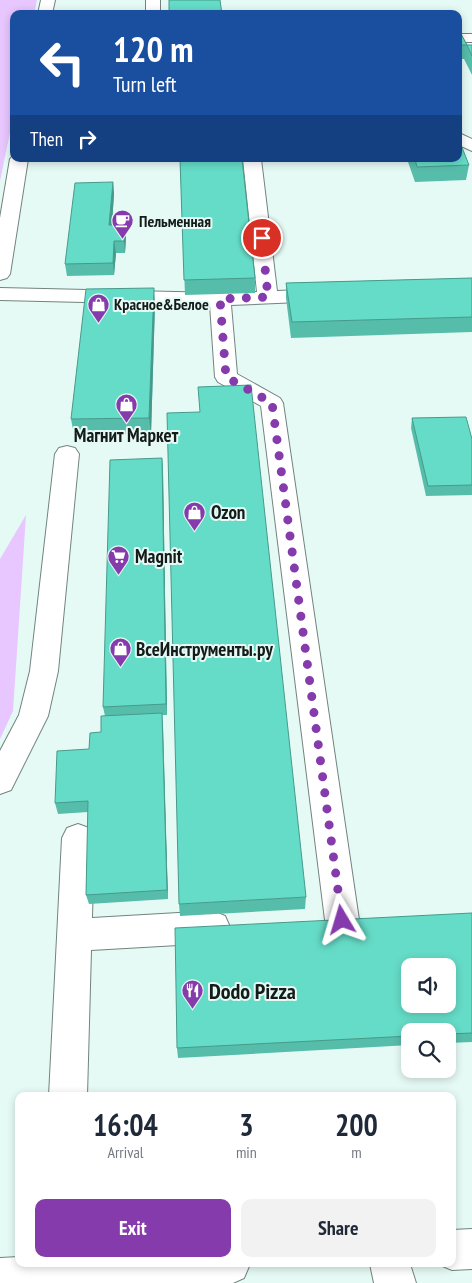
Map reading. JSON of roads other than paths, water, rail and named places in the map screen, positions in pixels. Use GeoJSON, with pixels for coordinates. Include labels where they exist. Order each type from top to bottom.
{"type":"FeatureCollection","features":[{"type":"Feature","properties":{"kind":"main road"},"geometry":{"type":"LineString","coordinates":[[0,274],[19,162]]}},
{"type":"Feature","properties":{"kind":"main road"},"geometry":{"type":"LineString","coordinates":[[252,162],[268,297]]}},
{"type":"Feature","properties":{"kind":"main road"},"geometry":{"type":"LineString","coordinates":[[0,294],[220,299],[346,294]]}},
{"type":"Feature","properties":{"kind":"main road"},"geometry":{"type":"LineString","coordinates":[[220,299],[226,377],[272,403],[342,920]]}},
{"type":"Feature","properties":{"kind":"main road"},"geometry":{"type":"LineString","coordinates":[[0,781],[33,716],[44,671],[67,454]]}},
{"type":"Feature","properties":{"kind":"main road"},"geometry":{"type":"LineString","coordinates":[[68,1092],[78,838]]}},
{"type":"Feature","properties":{"kind":"main road"},"geometry":{"type":"LineString","coordinates":[[74,935],[245,926]]}},
{"type":"Feature","properties":{"kind":"main road"},"geometry":{"type":"LineString","coordinates":[[456,1250],[472,1249]]}},
{"type":"Feature","properties":{"kind":"main road"},"geometry":{"type":"LineString","coordinates":[[0,1279],[58,1269],[190,1275],[219,1267]]}},
{"type":"Feature","properties":{"kind":"main road"},"geometry":{"type":"LineString","coordinates":[[391,1267],[395,1283]]}},
{"type":"Feature","properties":{"kind":"place","name":"Пельменная"},"geometry":{"type":"Point","coordinates":[123,240]}},
{"type":"Feature","properties":{"kind":"place","name":"Красное&Белое"},"geometry":{"type":"Point","coordinates":[98,323]}},
{"type":"Feature","properties":{"kind":"place","name":"Магнит Маркет"},"geometry":{"type":"Point","coordinates":[126,423]}},
{"type":"Feature","properties":{"kind":"place","name":"Ozon"},"geometry":{"type":"Point","coordinates":[195,531]}},
{"type":"Feature","properties":{"kind":"place","name":"Magnit"},"geometry":{"type":"Point","coordinates":[119,575]}},
{"type":"Feature","properties":{"kind":"place","name":"ВсеИнструменты.ру"},"geometry":{"type":"Point","coordinates":[120,668]}},
{"type":"Feature","properties":{"kind":"place","name":"Dodo Pizza"},"geometry":{"type":"Point","coordinates":[193,1010]}}]}
